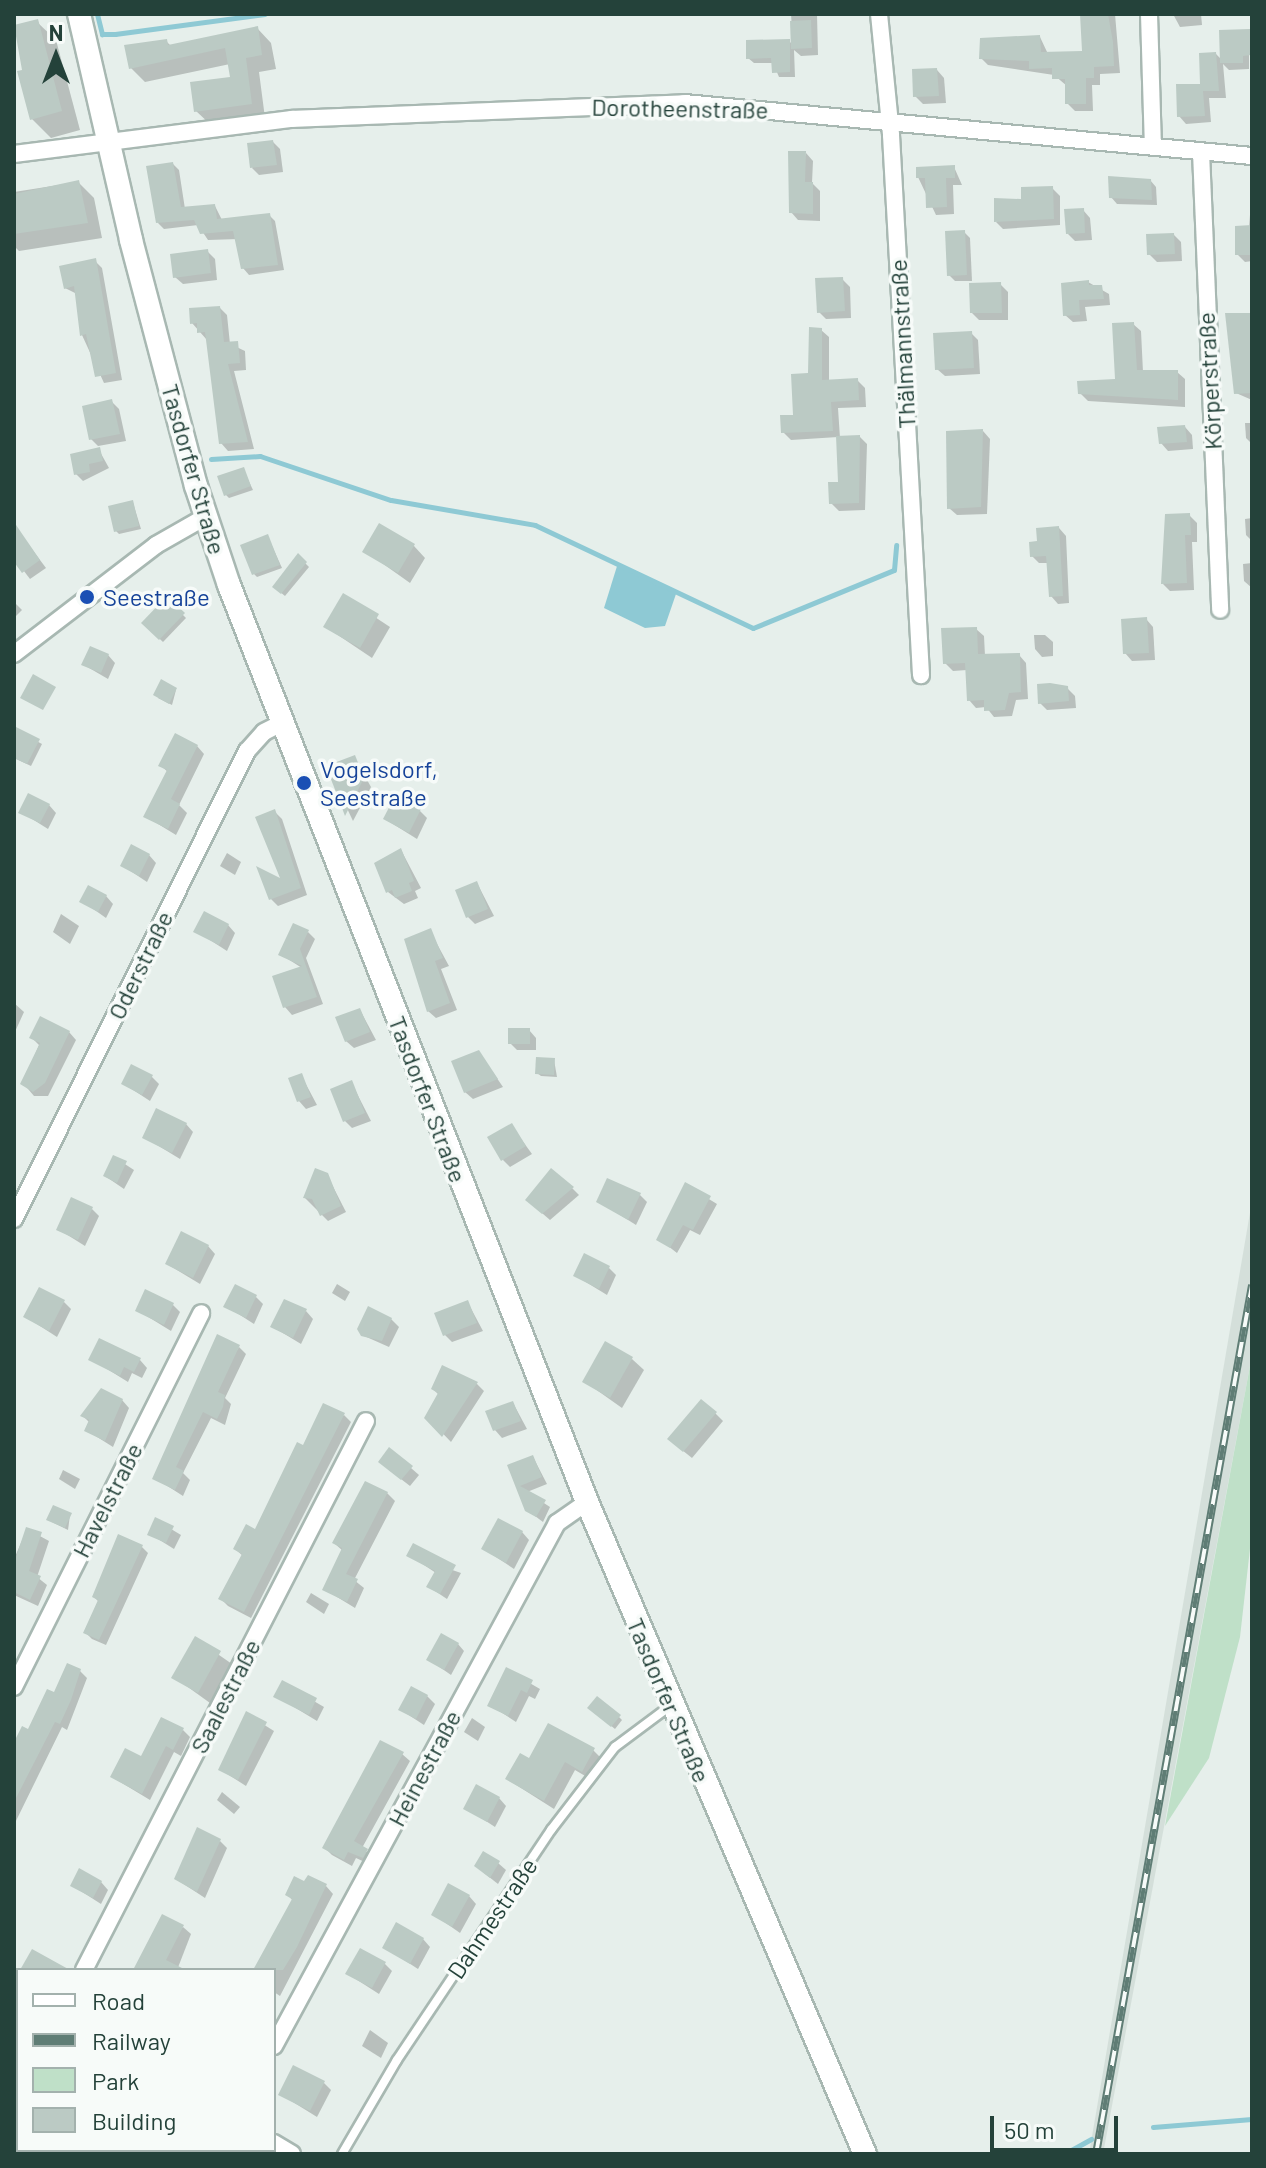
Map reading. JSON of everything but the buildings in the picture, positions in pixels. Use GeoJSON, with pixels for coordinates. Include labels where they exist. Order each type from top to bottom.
{"type":"FeatureCollection","features":[{"type":"Feature","properties":{"kind":"main road","name":"Tasdorfer Straße"},"geometry":{"type":"LineString","coordinates":[[79,14],[107,140],[205,517],[280,724],[670,1706],[865,2154]]}},
{"type":"Feature","properties":{"kind":"street","name":"Thälmannstraße"},"geometry":{"type":"LineString","coordinates":[[879,14],[921,675]]}},
{"type":"Feature","properties":{"kind":"street"},"geometry":{"type":"LineString","coordinates":[[1149,14],[1153,146]]}},
{"type":"Feature","properties":{"kind":"street","name":"Dorotheenstraße"},"geometry":{"type":"LineString","coordinates":[[14,154],[292,119],[684,103],[1252,156]]}},
{"type":"Feature","properties":{"kind":"street","name":"Körperstraße"},"geometry":{"type":"LineString","coordinates":[[1201,152],[1220,610]]}},
{"type":"Feature","properties":{"kind":"street"},"geometry":{"type":"LineString","coordinates":[[14,654],[156,545],[205,517]]}},
{"type":"Feature","properties":{"kind":"street","name":"Oderstraße"},"geometry":{"type":"LineString","coordinates":[[14,1219],[247,751],[264,732],[280,724]]}},
{"type":"Feature","properties":{"kind":"street","name":"Havelstraße"},"geometry":{"type":"LineString","coordinates":[[14,1687],[201,1313]]}},
{"type":"Feature","properties":{"kind":"street","name":"Saalestraße"},"geometry":{"type":"LineString","coordinates":[[85,1968],[366,1421]]}},
{"type":"Feature","properties":{"kind":"street","name":"Heinestraße"},"geometry":{"type":"LineString","coordinates":[[276,2042],[557,1523],[587,1502]]}},
{"type":"Feature","properties":{"kind":"lane","name":"Dahmestraße"},"geometry":{"type":"LineString","coordinates":[[342,2154],[397,2060],[551,1830],[615,1747],[670,1706]]}},
{"type":"Feature","properties":{"kind":"shaded area"},"geometry":{"type":"Polygon","coordinates":[[[1252,1201],[1252,1355],[1103,2154],[1089,2154],[1252,1201]]]}},
{"type":"Feature","properties":{"kind":"green space"},"geometry":{"type":"Polygon","coordinates":[[[1252,1355],[1252,1531],[1240,1637],[1209,1758],[1165,1826],[1252,1355]]]}},
{"type":"Feature","properties":{"kind":"water"},"geometry":{"type":"Polygon","coordinates":[[[618,563],[677,591],[665,626],[645,628],[604,608],[618,563]]]}},
{"type":"Feature","properties":{"kind":"waterway"},"geometry":{"type":"LineString","coordinates":[[97,14],[102,34],[265,14]]}},
{"type":"Feature","properties":{"kind":"waterway"},"geometry":{"type":"LineString","coordinates":[[211,459],[260,456],[391,500],[535,525],[753,628],[894,570],[896,545]]}},
{"type":"Feature","properties":{"kind":"waterway"},"geometry":{"type":"LineString","coordinates":[[1153,2127],[1252,2119]]}},
{"type":"Feature","properties":{"kind":"waterway"},"geometry":{"type":"LineString","coordinates":[[1064,2154],[1091,2139]]}},
{"type":"Feature","properties":{"kind":"railway"},"geometry":{"type":"LineString","coordinates":[[1096,2154],[1252,1285]]}},
{"type":"Feature","properties":{"kind":"place","name":"Seestraße"},"geometry":{"type":"Point","coordinates":[87,597]}},
{"type":"Feature","properties":{"kind":"place","name":"Vogelsdorf, Seestraße"},"geometry":{"type":"Point","coordinates":[304,783]}}]}
